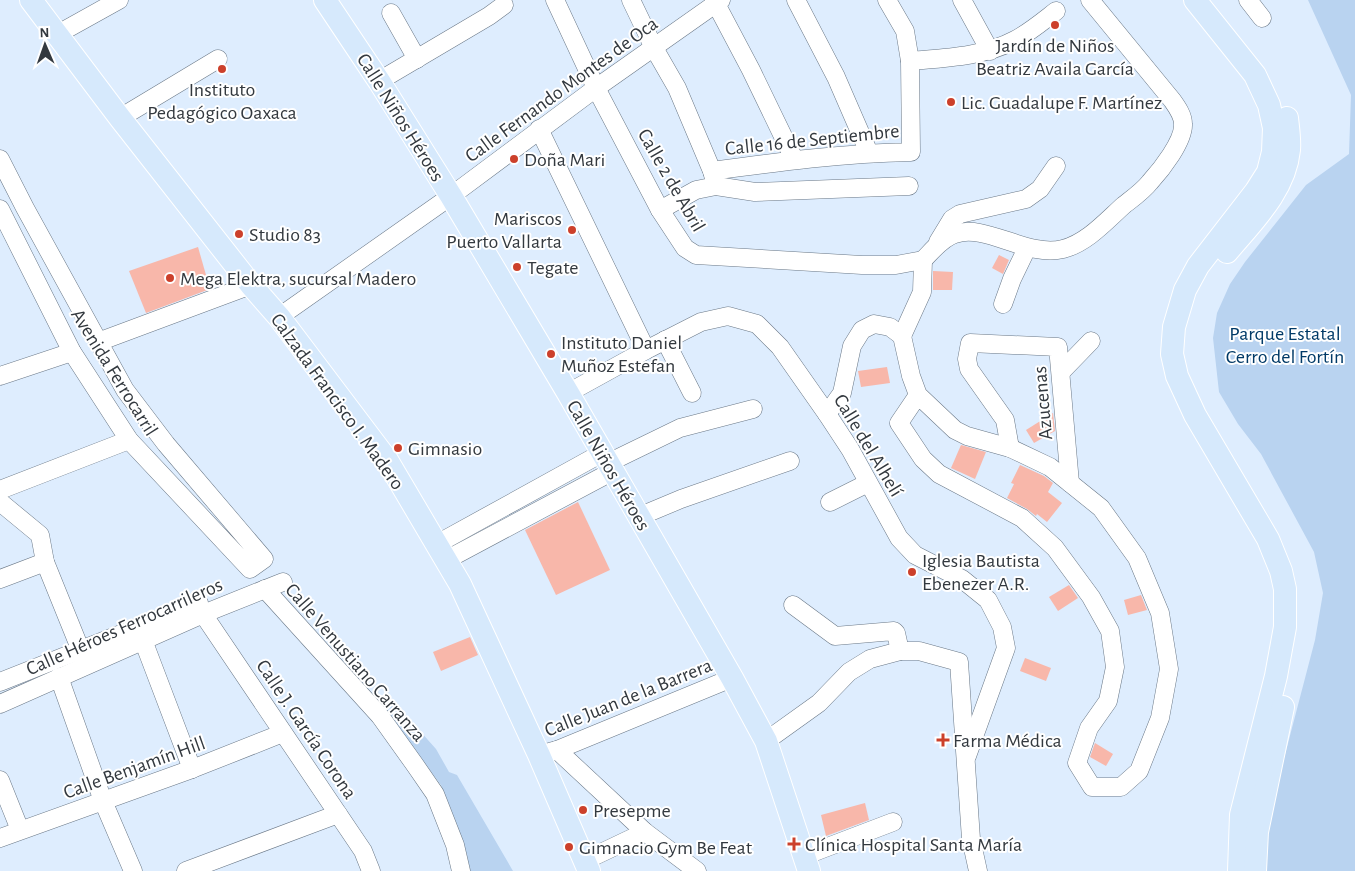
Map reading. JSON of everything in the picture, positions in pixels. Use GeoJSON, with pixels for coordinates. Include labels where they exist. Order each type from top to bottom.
{"type":"FeatureCollection","features":[{"type":"Feature","properties":{"kind":"main road","name":"Calzada Francisco I. Madero"},"geometry":{"type":"LineString","coordinates":[[31,0],[120,118],[251,285],[279,317],[387,460],[460,584],[548,752],[587,866]]}},
{"type":"Feature","properties":{"kind":"main road","name":"Calle Niños Héroes"},"geometry":{"type":"LineString","coordinates":[[325,0],[379,81],[451,196],[568,393],[732,678],[766,741],[807,863]]}},
{"type":"Feature","properties":{"kind":"main road"},"geometry":{"type":"LineString","coordinates":[[1195,0],[1254,75],[1269,105],[1274,128],[1273,152],[1268,172],[1256,191],[1198,266],[1185,290],[1174,327],[1172,354],[1177,376],[1195,415],[1268,539],[1281,571],[1285,590],[1285,627],[1276,676],[1241,815],[1239,871]]}},
{"type":"Feature","properties":{"kind":"main road"},"geometry":{"type":"LineString","coordinates":[[1212,0],[1255,54],[1278,90],[1287,116],[1289,150],[1282,174],[1267,206],[1211,271],[1197,298],[1190,321],[1187,344],[1190,371],[1200,397],[1275,523],[1293,560],[1299,585],[1299,627],[1257,832],[1255,871]]}},
{"type":"Feature","properties":{"kind":"street"},"geometry":{"type":"LineString","coordinates":[[56,35],[119,0]]}},
{"type":"Feature","properties":{"kind":"street","name":"Calle 2 de Abril"},"geometry":{"type":"LineString","coordinates":[[555,0],[596,88],[660,210],[685,248],[696,255],[862,265],[896,265],[923,260]]}},
{"type":"Feature","properties":{"kind":"street"},"geometry":{"type":"LineString","coordinates":[[631,0],[654,48],[677,88],[714,178],[755,192],[909,186]]}},
{"type":"Feature","properties":{"kind":"street"},"geometry":{"type":"LineString","coordinates":[[796,0],[836,77],[869,152]]}},
{"type":"Feature","properties":{"kind":"street","name":"Calle 16 de Septiembre"},"geometry":{"type":"LineString","coordinates":[[660,210],[714,178],[794,160],[869,152],[911,152],[910,61],[905,31],[887,0]]}},
{"type":"Feature","properties":{"kind":"street"},"geometry":{"type":"LineString","coordinates":[[962,0],[990,51]]}},
{"type":"Feature","properties":{"kind":"street"},"geometry":{"type":"LineString","coordinates":[[936,246],[954,234],[965,232],[988,235],[1027,248],[1056,250],[1065,248],[1086,238],[1149,184],[1171,154],[1181,135],[1183,124],[1180,112],[1090,0]]}},
{"type":"Feature","properties":{"kind":"street"},"geometry":{"type":"LineString","coordinates":[[1248,0],[1262,18]]}},
{"type":"Feature","properties":{"kind":"street"},"geometry":{"type":"LineString","coordinates":[[717,1],[794,160]]}},
{"type":"Feature","properties":{"kind":"street","name":"Calle Fernando Montes de Oca"},"geometry":{"type":"LineString","coordinates":[[279,317],[451,196],[539,129],[717,1]]}},
{"type":"Feature","properties":{"kind":"street"},"geometry":{"type":"LineString","coordinates":[[379,81],[489,16],[504,5]]}},
{"type":"Feature","properties":{"kind":"street"},"geometry":{"type":"LineString","coordinates":[[910,61],[952,58],[990,51],[1014,41],[1056,11]]}},
{"type":"Feature","properties":{"kind":"street"},"geometry":{"type":"LineString","coordinates":[[391,13],[417,58]]}},
{"type":"Feature","properties":{"kind":"street"},"geometry":{"type":"LineString","coordinates":[[120,118],[218,59]]}},
{"type":"Feature","properties":{"kind":"street"},"geometry":{"type":"LineString","coordinates":[[539,129],[646,350]]}},
{"type":"Feature","properties":{"kind":"street"},"geometry":{"type":"LineString","coordinates":[[0,159],[98,342],[251,285]]}},
{"type":"Feature","properties":{"kind":"street"},"geometry":{"type":"LineString","coordinates":[[918,395],[899,423],[924,458],[939,474],[1022,518],[1055,548],[1091,597],[1110,631],[1115,667],[1108,701],[1089,728],[1077,763],[1092,787],[1121,787],[1139,771],[1160,718],[1169,669],[1160,613],[1137,558],[1101,508],[1050,467],[1010,448],[967,436],[955,430],[918,395],[911,376],[902,336],[921,297],[923,260],[936,246],[952,219],[960,214],[1026,199],[1040,189],[1056,166]]}},
{"type":"Feature","properties":{"kind":"street","name":"Avenida Ferrocarril"},"geometry":{"type":"LineString","coordinates":[[0,209],[72,352],[129,440],[250,569],[264,559],[166,444],[125,390],[98,342]]}},
{"type":"Feature","properties":{"kind":"street"},"geometry":{"type":"LineString","coordinates":[[1003,304],[1012,279],[1027,248]]}},
{"type":"Feature","properties":{"kind":"street","name":"Calle del Alhelí"},"geometry":{"type":"LineString","coordinates":[[568,393],[701,322],[728,316],[758,324],[780,347],[827,414],[899,538],[915,555],[962,579],[988,600],[1002,627],[1006,648],[967,756]]}},
{"type":"Feature","properties":{"kind":"street"},"geometry":{"type":"LineString","coordinates":[[827,414],[842,393],[852,346],[862,330],[874,324],[890,327],[902,336]]}},
{"type":"Feature","properties":{"kind":"street"},"geometry":{"type":"LineString","coordinates":[[665,340],[692,393]]}},
{"type":"Feature","properties":{"kind":"street"},"geometry":{"type":"LineString","coordinates":[[1061,372],[1091,341]]}},
{"type":"Feature","properties":{"kind":"street","name":"Azucenas"},"geometry":{"type":"LineString","coordinates":[[1010,448],[1005,420],[969,368],[967,359],[970,343],[1058,347],[1070,484]]}},
{"type":"Feature","properties":{"kind":"street"},"geometry":{"type":"LineString","coordinates":[[0,376],[72,352]]}},
{"type":"Feature","properties":{"kind":"street"},"geometry":{"type":"LineString","coordinates":[[441,552],[607,462],[680,428],[753,409]]}},
{"type":"Feature","properties":{"kind":"street"},"geometry":{"type":"LineString","coordinates":[[0,490],[129,440]]}},
{"type":"Feature","properties":{"kind":"street"},"geometry":{"type":"LineString","coordinates":[[638,517],[681,499],[790,461]]}},
{"type":"Feature","properties":{"kind":"street"},"geometry":{"type":"LineString","coordinates":[[830,502],[868,483]]}},
{"type":"Feature","properties":{"kind":"street"},"geometry":{"type":"LineString","coordinates":[[0,502],[40,535],[45,562],[81,651]]}},
{"type":"Feature","properties":{"kind":"street"},"geometry":{"type":"LineString","coordinates":[[0,579],[45,562]]}},
{"type":"Feature","properties":{"kind":"street","name":"Calle Héroes Ferrocarrileros"},"geometry":{"type":"LineString","coordinates":[[0,704],[203,614],[283,582]]}},
{"type":"Feature","properties":{"kind":"street","name":"Calle Venustiano Carranza"},"geometry":{"type":"LineString","coordinates":[[265,589],[380,716],[415,765],[435,794],[455,845],[462,871]]}},
{"type":"Feature","properties":{"kind":"street"},"geometry":{"type":"LineString","coordinates":[[0,682],[221,594]]}},
{"type":"Feature","properties":{"kind":"street"},"geometry":{"type":"LineString","coordinates":[[793,605],[835,636],[894,631],[900,651]]}},
{"type":"Feature","properties":{"kind":"street","name":"Calle J. García Corona"},"geometry":{"type":"LineString","coordinates":[[203,614],[363,851],[371,871]]}},
{"type":"Feature","properties":{"kind":"street"},"geometry":{"type":"LineString","coordinates":[[143,640],[192,769]]}},
{"type":"Feature","properties":{"kind":"street"},"geometry":{"type":"LineString","coordinates":[[766,741],[819,703],[849,672],[870,659],[900,651],[919,652],[960,662],[971,839],[978,871]]}},
{"type":"Feature","properties":{"kind":"street"},"geometry":{"type":"LineString","coordinates":[[59,677],[103,801],[133,871]]}},
{"type":"Feature","properties":{"kind":"street","name":"Calle Juan de la Barrera"},"geometry":{"type":"LineString","coordinates":[[548,752],[732,678]]}},
{"type":"Feature","properties":{"kind":"street","name":"Calle Benjamín Hill"},"geometry":{"type":"LineString","coordinates":[[0,838],[192,769],[283,733]]}},
{"type":"Feature","properties":{"kind":"street"},"geometry":{"type":"LineString","coordinates":[[548,752],[645,832],[697,871]]}},
{"type":"Feature","properties":{"kind":"street"},"geometry":{"type":"LineString","coordinates":[[0,780],[20,830]]}},
{"type":"Feature","properties":{"kind":"street"},"geometry":{"type":"LineString","coordinates":[[186,871],[338,814]]}},
{"type":"Feature","properties":{"kind":"street"},"geometry":{"type":"LineString","coordinates":[[807,863],[893,822]]}},
{"type":"Feature","properties":{"kind":"street"},"geometry":{"type":"LineString","coordinates":[[587,866],[645,832]]}},
{"type":"Feature","properties":{"kind":"green space","name":"Parque Estatal Cerro del Fortín"},"geometry":{"type":"Polygon","coordinates":[[[1308,0],[1355,0],[1355,871],[1266,871],[1267,839],[1281,770],[1315,640],[1323,593],[1314,552],[1261,454],[1238,424],[1219,392],[1213,338],[1217,313],[1230,284],[1245,262],[1306,185],[1349,154],[1351,95],[1308,0]]]}},
{"type":"Feature","properties":{"kind":"green space"},"geometry":{"type":"Polygon","coordinates":[[[395,703],[436,749],[449,772],[457,775],[513,871],[469,871],[467,855],[441,785],[386,712],[395,703]]]}},
{"type":"Feature","properties":{"kind":"building","name":"Mega Elektra, sucursal Madero"},"geometry":{"type":"Polygon","coordinates":[[[198,247],[210,289],[146,313],[129,271],[198,247]]]}},
{"type":"Feature","properties":{"kind":"building"},"geometry":{"type":"Polygon","coordinates":[[[999,255],[1009,260],[1003,274],[992,268],[999,255]]]}},
{"type":"Feature","properties":{"kind":"building"},"geometry":{"type":"Polygon","coordinates":[[[933,271],[953,272],[952,290],[933,290],[933,271]]]}},
{"type":"Feature","properties":{"kind":"building"},"geometry":{"type":"Polygon","coordinates":[[[887,367],[890,383],[861,387],[858,371],[887,367]]]}},
{"type":"Feature","properties":{"kind":"building"},"geometry":{"type":"Polygon","coordinates":[[[1053,413],[1055,431],[1034,443],[1026,430],[1053,413]]]}},
{"type":"Feature","properties":{"kind":"building"},"geometry":{"type":"Polygon","coordinates":[[[961,445],[986,452],[975,479],[951,468],[961,445]]]}},
{"type":"Feature","properties":{"kind":"building"},"geometry":{"type":"Polygon","coordinates":[[[1020,465],[1044,476],[1053,483],[1048,492],[1062,503],[1047,522],[1037,514],[1036,516],[1007,498],[1014,484],[1011,483],[1020,465]]]}},
{"type":"Feature","properties":{"kind":"building"},"geometry":{"type":"Polygon","coordinates":[[[578,502],[610,570],[556,595],[525,530],[578,502]]]}},
{"type":"Feature","properties":{"kind":"building"},"geometry":{"type":"Polygon","coordinates":[[[1069,585],[1078,598],[1058,611],[1049,597],[1069,585]]]}},
{"type":"Feature","properties":{"kind":"building"},"geometry":{"type":"Polygon","coordinates":[[[1141,595],[1147,610],[1128,615],[1124,600],[1141,595]]]}},
{"type":"Feature","properties":{"kind":"building"},"geometry":{"type":"Polygon","coordinates":[[[470,637],[478,655],[441,671],[433,652],[470,637]]]}},
{"type":"Feature","properties":{"kind":"building"},"geometry":{"type":"Polygon","coordinates":[[[1025,658],[1051,668],[1046,681],[1020,671],[1025,658]]]}},
{"type":"Feature","properties":{"kind":"building"},"geometry":{"type":"Polygon","coordinates":[[[1095,743],[1113,754],[1106,766],[1090,757],[1095,743]]]}},
{"type":"Feature","properties":{"kind":"building"},"geometry":{"type":"Polygon","coordinates":[[[865,803],[869,820],[826,836],[821,815],[865,803]]]}},
{"type":"Feature","properties":{"kind":"place","name":"Jardín de Niños Beatriz Availa García"},"geometry":{"type":"Point","coordinates":[1055,25]}},
{"type":"Feature","properties":{"kind":"place","name":"Instituto Pedagógico Oaxaca"},"geometry":{"type":"Point","coordinates":[222,69]}},
{"type":"Feature","properties":{"kind":"place","name":"Lic. Guadalupe F. Martínez"},"geometry":{"type":"Point","coordinates":[951,102]}},
{"type":"Feature","properties":{"kind":"place","name":"Doña Mari"},"geometry":{"type":"Point","coordinates":[514,159]}},
{"type":"Feature","properties":{"kind":"place","name":"Mariscos Puerto Vallarta"},"geometry":{"type":"Point","coordinates":[572,230]}},
{"type":"Feature","properties":{"kind":"place","name":"Studio 83"},"geometry":{"type":"Point","coordinates":[239,234]}},
{"type":"Feature","properties":{"kind":"place","name":"Tegate"},"geometry":{"type":"Point","coordinates":[517,267]}},
{"type":"Feature","properties":{"kind":"place","name":"Mega Elektra, sucursal Madero"},"geometry":{"type":"Point","coordinates":[170,278]}},
{"type":"Feature","properties":{"kind":"place","name":"Instituto Daniel Muñoz Estefan"},"geometry":{"type":"Point","coordinates":[551,354]}},
{"type":"Feature","properties":{"kind":"place","name":"Gimnasio"},"geometry":{"type":"Point","coordinates":[398,448]}},
{"type":"Feature","properties":{"kind":"place","name":"Iglesia Bautista Ebenezer A.R."},"geometry":{"type":"Point","coordinates":[912,572]}},
{"type":"Feature","properties":{"kind":"place","name":"Farma Médica"},"geometry":{"type":"Point","coordinates":[943,740]}},
{"type":"Feature","properties":{"kind":"place","name":"Presepme"},"geometry":{"type":"Point","coordinates":[583,810]}},
{"type":"Feature","properties":{"kind":"place","name":"Clínica Hospital Santa María"},"geometry":{"type":"Point","coordinates":[794,844]}},
{"type":"Feature","properties":{"kind":"place","name":"Gimnacio Gym Be Feat"},"geometry":{"type":"Point","coordinates":[569,847]}}]}
